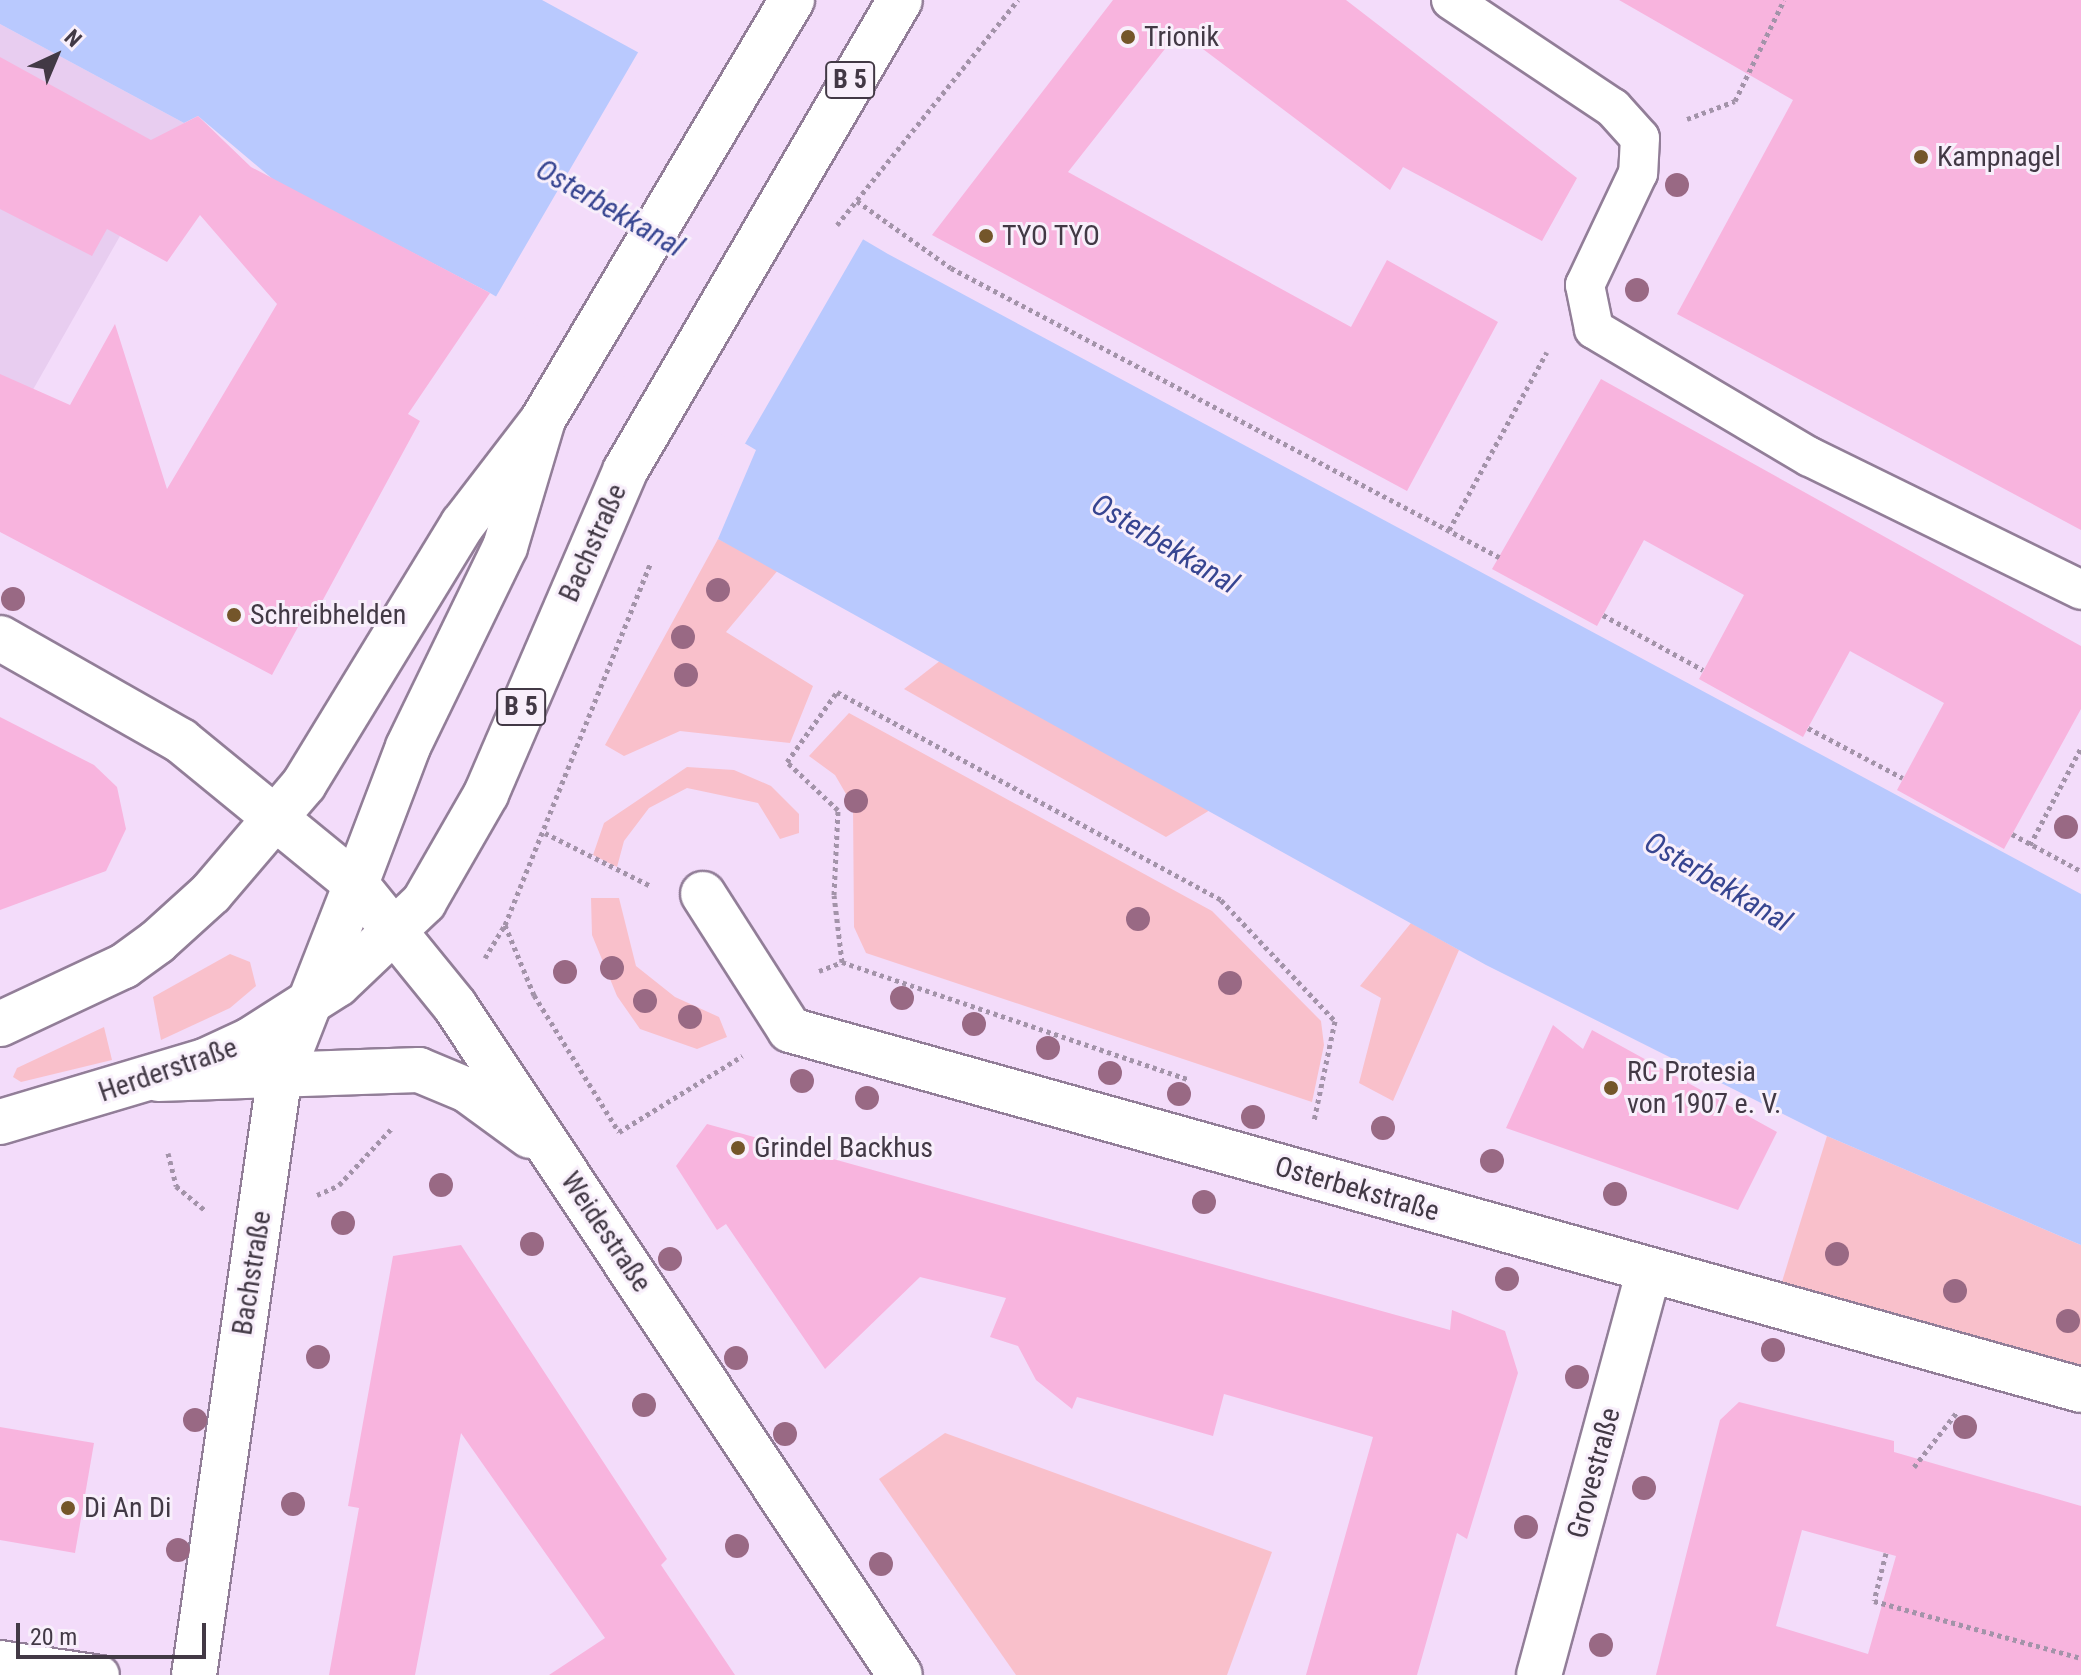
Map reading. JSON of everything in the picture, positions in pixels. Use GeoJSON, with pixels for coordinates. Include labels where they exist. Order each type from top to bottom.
{"type":"FeatureCollection","features":[{"type":"Feature","properties":{"kind":"street"},"geometry":{"type":"LineString","coordinates":[[0,1024],[146,950],[211,893],[279,816],[352,712],[463,524],[542,421],[792,0]]}},
{"type":"Feature","properties":{"kind":"street","name":"Bachstraße"},"geometry":{"type":"LineString","coordinates":[[399,932],[437,885],[486,794],[625,471],[900,0]]}},
{"type":"Feature","properties":{"kind":"street","name":"Bachstraße"},"geometry":{"type":"LineString","coordinates":[[194,1675],[279,1080],[408,747],[505,547],[542,421]]}},
{"type":"Feature","properties":{"kind":"street","name":"Weidestraße"},"geometry":{"type":"LineString","coordinates":[[0,638],[181,741],[279,816],[356,884],[399,932],[556,1157],[900,1675]]}},
{"type":"Feature","properties":{"kind":"street","name":"Osterbekstraße"},"geometry":{"type":"LineString","coordinates":[[703,894],[790,1030],[2081,1390]]}},
{"type":"Feature","properties":{"kind":"street","name":"Herderstraße"},"geometry":{"type":"LineString","coordinates":[[0,1122],[150,1078],[228,1051],[305,1007],[399,932]]}},
{"type":"Feature","properties":{"kind":"street"},"geometry":{"type":"LineString","coordinates":[[150,1078],[279,1080],[367,1068],[419,1070],[478,1097],[556,1157]]}},
{"type":"Feature","properties":{"kind":"street","name":"Grovestraße"},"geometry":{"type":"LineString","coordinates":[[1539,1675],[1649,1271]]}},
{"type":"Feature","properties":{"kind":"lane"},"geometry":{"type":"LineString","coordinates":[[1451,0],[1613,108],[1640,138],[1638,173],[1585,285],[1594,329],[1615,346],[1810,457],[2081,590]]}},
{"type":"Feature","properties":{"kind":"lane"},"geometry":{"type":"LineString","coordinates":[[0,1660],[100,1675]]}},
{"type":"Feature","properties":{"kind":"path"},"geometry":{"type":"LineString","coordinates":[[1018,0],[857,201],[951,268],[1499,557]]}},
{"type":"Feature","properties":{"kind":"path"},"geometry":{"type":"LineString","coordinates":[[1640,138],[1735,101],[1784,0]]}},
{"type":"Feature","properties":{"kind":"path"},"geometry":{"type":"LineString","coordinates":[[1449,530],[1585,285]]}},
{"type":"Feature","properties":{"kind":"path"},"geometry":{"type":"LineString","coordinates":[[505,925],[545,833],[658,545]]}},
{"type":"Feature","properties":{"kind":"path"},"geometry":{"type":"LineString","coordinates":[[1603,615],[1703,670]]}},
{"type":"Feature","properties":{"kind":"path"},"geometry":{"type":"LineString","coordinates":[[842,962],[834,895],[838,810],[787,762],[837,692],[1221,900],[1335,1021],[1314,1121]]}},
{"type":"Feature","properties":{"kind":"path"},"geometry":{"type":"LineString","coordinates":[[1808,728],[1903,778]]}},
{"type":"Feature","properties":{"kind":"path"},"geometry":{"type":"LineString","coordinates":[[2030,845],[2081,748]]}},
{"type":"Feature","properties":{"kind":"path"},"geometry":{"type":"LineString","coordinates":[[545,833],[649,886],[703,894]]}},
{"type":"Feature","properties":{"kind":"path"},"geometry":{"type":"LineString","coordinates":[[2012,834],[2081,871]]}},
{"type":"Feature","properties":{"kind":"path"},"geometry":{"type":"LineString","coordinates":[[1914,1467],[1992,1367]]}},
{"type":"Feature","properties":{"kind":"path"},"geometry":{"type":"LineString","coordinates":[[1886,1553],[1874,1601],[2081,1658]]}},
{"type":"Feature","properties":{"kind":"shaded area"},"geometry":{"type":"Polygon","coordinates":[[[0,24],[184,123],[0,448],[0,24]]]}},
{"type":"Feature","properties":{"kind":"shaded area"},"geometry":{"type":"Polygon","coordinates":[[[718,539],[779,569],[726,632],[813,686],[790,743],[680,731],[624,756],[605,745],[718,539]]]}},
{"type":"Feature","properties":{"kind":"shaded area"},"geometry":{"type":"Polygon","coordinates":[[[941,660],[1210,810],[1166,837],[904,689],[941,660]]]}},
{"type":"Feature","properties":{"kind":"shaded area"},"geometry":{"type":"Polygon","coordinates":[[[849,713],[1212,911],[1321,1021],[1324,1045],[1312,1102],[866,953],[854,927],[853,806],[835,775],[809,756],[849,713]]]}},
{"type":"Feature","properties":{"kind":"shaded area"},"geometry":{"type":"Polygon","coordinates":[[[687,767],[734,770],[771,786],[799,814],[799,833],[780,839],[758,803],[687,788],[649,808],[624,841],[617,867],[593,855],[604,823],[687,767]]]}},
{"type":"Feature","properties":{"kind":"shaded area"},"geometry":{"type":"Polygon","coordinates":[[[591,898],[619,898],[636,966],[675,997],[719,1017],[727,1037],[697,1049],[640,1029],[617,996],[592,935],[591,898]]]}},
{"type":"Feature","properties":{"kind":"shaded area"},"geometry":{"type":"Polygon","coordinates":[[[1411,923],[1459,950],[1393,1101],[1359,1083],[1381,998],[1360,986],[1411,923]]]}},
{"type":"Feature","properties":{"kind":"shaded area"},"geometry":{"type":"Polygon","coordinates":[[[230,954],[250,962],[256,986],[230,1008],[161,1040],[153,997],[230,954]]]}},
{"type":"Feature","properties":{"kind":"shaded area"},"geometry":{"type":"Polygon","coordinates":[[[104,1027],[112,1060],[21,1082],[13,1077],[17,1068],[104,1027]]]}},
{"type":"Feature","properties":{"kind":"shaded area"},"geometry":{"type":"Polygon","coordinates":[[[1827,1136],[2081,1245],[2081,1365],[1781,1285],[1827,1136]]]}},
{"type":"Feature","properties":{"kind":"shaded area"},"geometry":{"type":"Polygon","coordinates":[[[945,1433],[1272,1552],[1227,1675],[1016,1675],[879,1479],[945,1433]]]}},
{"type":"Feature","properties":{"kind":"water","name":"Osterbekkanal"},"geometry":{"type":"Polygon","coordinates":[[[0,0],[542,0],[643,55],[622,97],[888,254],[2081,894],[2081,1245],[1827,1136],[1486,965],[718,539],[756,450],[490,293],[275,181],[198,116],[184,123],[0,24],[0,0]]]}},
{"type":"Feature","properties":{"kind":"pier"},"geometry":{"type":"Polygon","coordinates":[[[640,49],[647,56],[627,95],[865,236],[743,447],[494,300],[640,49]]]}},
{"type":"Feature","properties":{"kind":"building"},"geometry":{"type":"Polygon","coordinates":[[[1113,0],[1346,0],[1577,178],[1542,241],[1403,167],[1390,190],[1179,31],[1068,172],[1351,327],[1387,260],[1498,322],[1407,491],[932,235],[1113,0]]]}},
{"type":"Feature","properties":{"kind":"building","name":"Kampnagel"},"geometry":{"type":"Polygon","coordinates":[[[1619,0],[2081,0],[2081,530],[1677,314],[1793,100],[1619,0]]]}},
{"type":"Feature","properties":{"kind":"building"},"geometry":{"type":"Polygon","coordinates":[[[0,57],[151,140],[198,116],[251,167],[490,293],[408,414],[420,421],[312,620],[304,616],[272,675],[0,532],[0,374],[70,405],[115,324],[167,489],[277,304],[200,215],[167,262],[107,229],[92,256],[0,209],[0,57]]]}},
{"type":"Feature","properties":{"kind":"building"},"geometry":{"type":"Polygon","coordinates":[[[1601,379],[2081,646],[2081,709],[2004,849],[1897,790],[1944,703],[1850,651],[1803,737],[1699,679],[1744,595],[1644,540],[1597,626],[1492,569],[1601,379]]]}},
{"type":"Feature","properties":{"kind":"building"},"geometry":{"type":"Polygon","coordinates":[[[0,717],[94,765],[117,787],[126,829],[106,871],[0,910],[0,717]]]}},
{"type":"Feature","properties":{"kind":"building","name":"RC Protesia von 1907 e. V."},"geometry":{"type":"Polygon","coordinates":[[[1553,1025],[1583,1049],[1592,1030],[1777,1132],[1738,1210],[1506,1128],[1553,1025]]]}},
{"type":"Feature","properties":{"kind":"building"},"geometry":{"type":"Polygon","coordinates":[[[707,1124],[1450,1330],[1452,1310],[1505,1331],[1518,1373],[1467,1539],[1457,1533],[1417,1675],[1306,1675],[1373,1437],[1224,1394],[1213,1436],[1077,1397],[1072,1409],[1036,1380],[1018,1346],[990,1337],[1006,1298],[920,1277],[825,1369],[726,1224],[717,1230],[676,1166],[707,1124]]]}},
{"type":"Feature","properties":{"kind":"building"},"geometry":{"type":"Polygon","coordinates":[[[461,1245],[667,1559],[661,1565],[735,1675],[549,1675],[605,1638],[461,1433],[415,1675],[329,1675],[359,1508],[348,1506],[393,1256],[461,1245]]]}},
{"type":"Feature","properties":{"kind":"building"},"geometry":{"type":"Polygon","coordinates":[[[1739,1402],[1894,1441],[1894,1452],[2081,1506],[2081,1675],[1656,1675],[1720,1420],[1739,1402]],[[1802,1530],[1776,1626],[1868,1654],[1896,1556],[1802,1530]]]}},
{"type":"Feature","properties":{"kind":"building"},"geometry":{"type":"Polygon","coordinates":[[[0,1427],[94,1443],[75,1553],[0,1540],[0,1427]]]}},
{"type":"Feature","properties":{"kind":"place","name":"Trionik"},"geometry":{"type":"Point","coordinates":[1128,37]}},
{"type":"Feature","properties":{"kind":"place","name":"Kampnagel"},"geometry":{"type":"Point","coordinates":[1921,157]}},
{"type":"Feature","properties":{"kind":"place","name":"TYO TYO"},"geometry":{"type":"Point","coordinates":[986,236]}},
{"type":"Feature","properties":{"kind":"place","name":"Schreibhelden"},"geometry":{"type":"Point","coordinates":[234,615]}},
{"type":"Feature","properties":{"kind":"place","name":"RC Protesia von 1907 e. V."},"geometry":{"type":"Point","coordinates":[1611,1088]}},
{"type":"Feature","properties":{"kind":"place","name":"Grindel Backhus"},"geometry":{"type":"Point","coordinates":[738,1148]}},
{"type":"Feature","properties":{"kind":"place","name":"Di An Di"},"geometry":{"type":"Point","coordinates":[68,1508]}}]}
